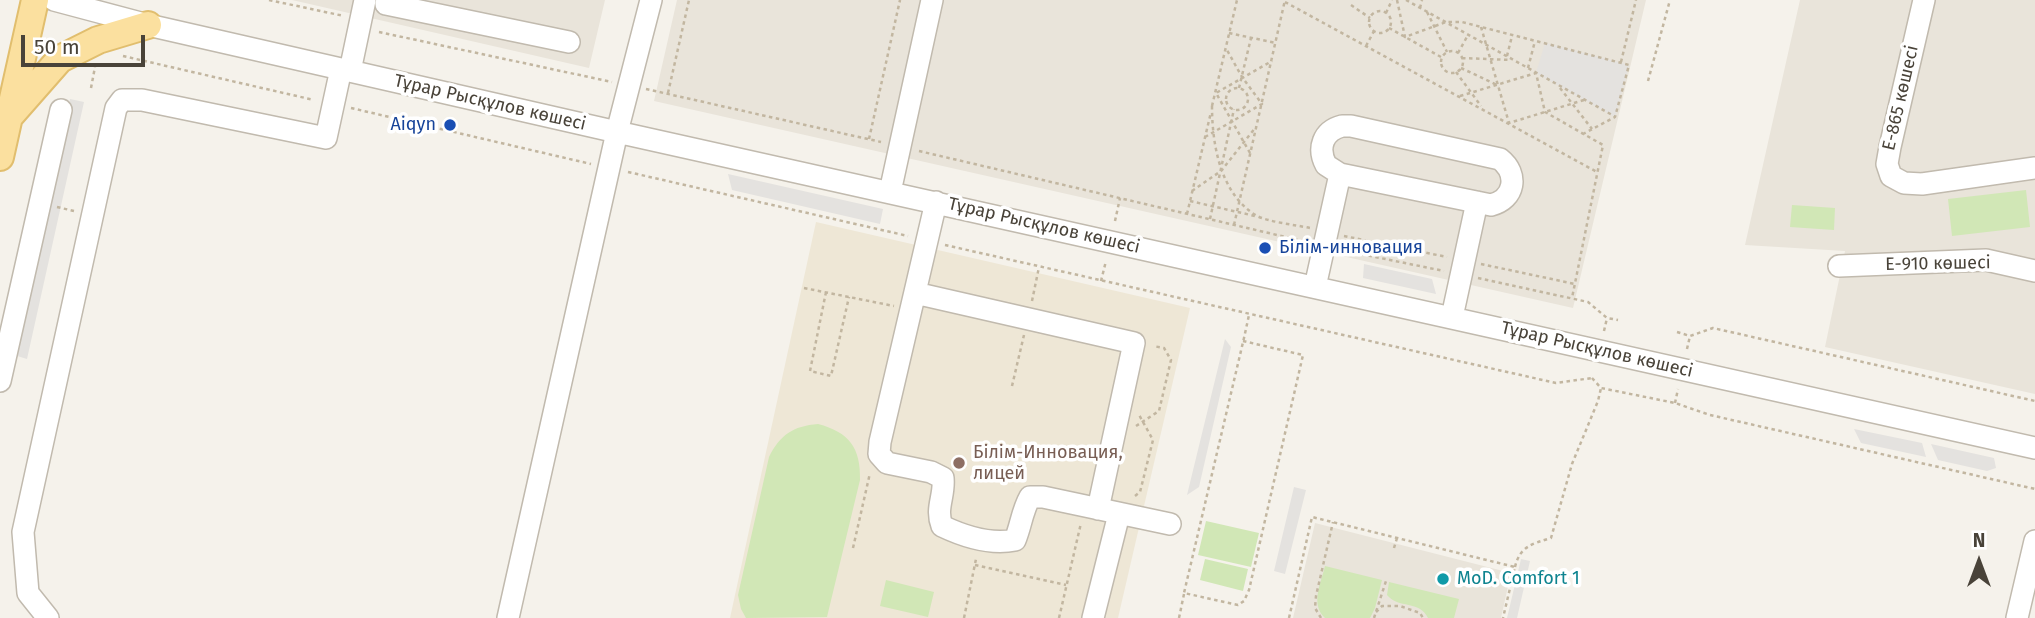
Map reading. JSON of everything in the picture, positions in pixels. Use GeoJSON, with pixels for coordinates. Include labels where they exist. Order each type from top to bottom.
{"type":"FeatureCollection","features":[{"type":"Feature","properties":{"kind":"main road"},"geometry":{"type":"LineString","coordinates":[[0,157],[35,0]]}},
{"type":"Feature","properties":{"kind":"main road"},"geometry":{"type":"LineString","coordinates":[[9,117],[60,60],[98,40],[148,25]]}},
{"type":"Feature","properties":{"kind":"street","name":"Тұрар Рысқұлов көшесі"},"geometry":{"type":"LineString","coordinates":[[54,0],[148,25],[617,132],[2035,448]]}},
{"type":"Feature","properties":{"kind":"street"},"geometry":{"type":"LineString","coordinates":[[48,618],[28,593],[23,532],[116,108],[121,100],[142,100],[326,138],[333,104],[365,0]]}},
{"type":"Feature","properties":{"kind":"street"},"geometry":{"type":"LineString","coordinates":[[387,0],[386,4],[569,42]]}},
{"type":"Feature","properties":{"kind":"street"},"geometry":{"type":"LineString","coordinates":[[508,618],[608,168],[651,0]]}},
{"type":"Feature","properties":{"kind":"street"},"geometry":{"type":"LineString","coordinates":[[890,192],[932,0]]}},
{"type":"Feature","properties":{"kind":"street","name":"Е-865 көшесі"},"geometry":{"type":"LineString","coordinates":[[1924,0],[1890,147],[1887,164],[1891,176],[1904,183],[1922,184],[2035,168]]}},
{"type":"Feature","properties":{"kind":"street"},"geometry":{"type":"LineString","coordinates":[[0,381],[61,110]]}},
{"type":"Feature","properties":{"kind":"street"},"geometry":{"type":"LineString","coordinates":[[1351,125],[1500,159],[1511,170],[1513,178],[1510,193],[1498,203],[1490,205],[1340,174],[1326,165],[1322,157],[1323,141],[1334,128],[1351,125]]}},
{"type":"Feature","properties":{"kind":"street"},"geometry":{"type":"LineString","coordinates":[[1315,287],[1340,174]]}},
{"type":"Feature","properties":{"kind":"street"},"geometry":{"type":"LineString","coordinates":[[936,202],[880,442],[880,454],[887,463],[931,472],[943,478],[944,488],[937,515],[942,526],[956,533],[1001,542],[1014,540],[1030,497],[1095,502],[1119,514],[1170,524]]}},
{"type":"Feature","properties":{"kind":"street"},"geometry":{"type":"LineString","coordinates":[[1452,317],[1477,202]]}},
{"type":"Feature","properties":{"kind":"street","name":"Е-910 көшесі"},"geometry":{"type":"LineString","coordinates":[[1839,266],[1986,260],[2035,271]]}},
{"type":"Feature","properties":{"kind":"street"},"geometry":{"type":"LineString","coordinates":[[913,301],[1134,343],[1095,502]]}},
{"type":"Feature","properties":{"kind":"street"},"geometry":{"type":"LineString","coordinates":[[1093,618],[1119,514]]}},
{"type":"Feature","properties":{"kind":"street"},"geometry":{"type":"LineString","coordinates":[[2017,618],[2035,542]]}},
{"type":"Feature","properties":{"kind":"path"},"geometry":{"type":"LineString","coordinates":[[269,0],[349,17],[376,32],[668,93],[1234,225],[1326,239],[1463,268],[1588,302],[1608,318],[1618,320]]}},
{"type":"Feature","properties":{"kind":"path"},"geometry":{"type":"LineString","coordinates":[[668,93],[689,0]]}},
{"type":"Feature","properties":{"kind":"path"},"geometry":{"type":"LineString","coordinates":[[869,139],[900,0]]}},
{"type":"Feature","properties":{"kind":"path"},"geometry":{"type":"LineString","coordinates":[[1187,214],[1237,0]]}},
{"type":"Feature","properties":{"kind":"path"},"geometry":{"type":"LineString","coordinates":[[1386,13],[1394,0]]}},
{"type":"Feature","properties":{"kind":"path"},"geometry":{"type":"LineString","coordinates":[[1394,0],[1405,37]]}},
{"type":"Feature","properties":{"kind":"path"},"geometry":{"type":"LineString","coordinates":[[1406,0],[1615,117]]}},
{"type":"Feature","properties":{"kind":"path"},"geometry":{"type":"LineString","coordinates":[[1420,8],[1422,0]]}},
{"type":"Feature","properties":{"kind":"path"},"geometry":{"type":"LineString","coordinates":[[1620,62],[1636,0]]}},
{"type":"Feature","properties":{"kind":"path"},"geometry":{"type":"LineString","coordinates":[[1648,81],[1670,0]]}},
{"type":"Feature","properties":{"kind":"path"},"geometry":{"type":"LineString","coordinates":[[1234,225],[1285,1],[1597,172]]}},
{"type":"Feature","properties":{"kind":"path"},"geometry":{"type":"LineString","coordinates":[[1352,5],[1370,18]]}},
{"type":"Feature","properties":{"kind":"path"},"geometry":{"type":"LineString","coordinates":[[1370,18],[1379,11],[1386,13],[1391,22],[1390,28]]}},
{"type":"Feature","properties":{"kind":"path"},"geometry":{"type":"LineString","coordinates":[[1427,12],[1447,52]]}},
{"type":"Feature","properties":{"kind":"path"},"geometry":{"type":"LineString","coordinates":[[1370,18],[1374,31],[1381,33],[1390,28]]}},
{"type":"Feature","properties":{"kind":"path"},"geometry":{"type":"LineString","coordinates":[[1405,37],[1446,22],[1462,22],[1629,65],[1615,117],[1583,134]]}},
{"type":"Feature","properties":{"kind":"path"},"geometry":{"type":"LineString","coordinates":[[1481,27],[1509,123]]}},
{"type":"Feature","properties":{"kind":"path"},"geometry":{"type":"LineString","coordinates":[[1390,28],[1442,58]]}},
{"type":"Feature","properties":{"kind":"path"},"geometry":{"type":"LineString","coordinates":[[1366,46],[1374,31]]}},
{"type":"Feature","properties":{"kind":"path"},"geometry":{"type":"LineString","coordinates":[[1229,33],[1276,43]]}},
{"type":"Feature","properties":{"kind":"path"},"geometry":{"type":"LineString","coordinates":[[1458,53],[1468,34]]}},
{"type":"Feature","properties":{"kind":"path"},"geometry":{"type":"LineString","coordinates":[[1507,56],[1513,35]]}},
{"type":"Feature","properties":{"kind":"path"},"geometry":{"type":"LineString","coordinates":[[1239,88],[1251,38]]}},
{"type":"Feature","properties":{"kind":"path"},"geometry":{"type":"LineString","coordinates":[[1528,68],[1535,41]]}},
{"type":"Feature","properties":{"kind":"path"},"geometry":{"type":"LineString","coordinates":[[1226,48],[1242,77],[1262,104]]}},
{"type":"Feature","properties":{"kind":"path"},"geometry":{"type":"LineString","coordinates":[[1447,52],[1458,53],[1462,58],[1461,68],[1456,72],[1449,73],[1443,69],[1442,58],[1447,52]]}},
{"type":"Feature","properties":{"kind":"path"},"geometry":{"type":"LineString","coordinates":[[115,54],[1556,383],[1592,378],[1601,388],[1675,402],[1710,415],[2035,489]]}},
{"type":"Feature","properties":{"kind":"path"},"geometry":{"type":"LineString","coordinates":[[1462,58],[1513,60]]}},
{"type":"Feature","properties":{"kind":"path"},"geometry":{"type":"LineString","coordinates":[[91,88],[97,60]]}},
{"type":"Feature","properties":{"kind":"path"},"geometry":{"type":"LineString","coordinates":[[1250,153],[1216,93],[1272,61]]}},
{"type":"Feature","properties":{"kind":"path"},"geometry":{"type":"LineString","coordinates":[[1461,68],[1499,86]]}},
{"type":"Feature","properties":{"kind":"path"},"geometry":{"type":"LineString","coordinates":[[1456,72],[1483,109]]}},
{"type":"Feature","properties":{"kind":"path"},"geometry":{"type":"LineString","coordinates":[[1460,96],[1536,73]]}},
{"type":"Feature","properties":{"kind":"path"},"geometry":{"type":"LineString","coordinates":[[1536,73],[1545,112],[1603,145],[1572,298]]}},
{"type":"Feature","properties":{"kind":"path"},"geometry":{"type":"LineString","coordinates":[[1558,85],[1592,130]]}},
{"type":"Feature","properties":{"kind":"path"},"geometry":{"type":"LineString","coordinates":[[1239,88],[1245,92],[1248,101],[1241,109],[1234,109],[1228,105],[1226,98],[1229,91],[1239,88]]}},
{"type":"Feature","properties":{"kind":"path"},"geometry":{"type":"LineString","coordinates":[[1509,123],[1585,100]]}},
{"type":"Feature","properties":{"kind":"path"},"geometry":{"type":"LineString","coordinates":[[1205,137],[1262,104]]}},
{"type":"Feature","properties":{"kind":"path"},"geometry":{"type":"LineString","coordinates":[[1212,106],[1212,133],[1221,171],[1240,200],[1258,216]]}},
{"type":"Feature","properties":{"kind":"path"},"geometry":{"type":"LineString","coordinates":[[1210,219],[1234,109]]}},
{"type":"Feature","properties":{"kind":"path"},"geometry":{"type":"LineString","coordinates":[[1192,191],[1221,171],[1257,125]]}},
{"type":"Feature","properties":{"kind":"path"},"geometry":{"type":"LineString","coordinates":[[1115,221],[1120,198]]}},
{"type":"Feature","properties":{"kind":"path"},"geometry":{"type":"LineString","coordinates":[[1190,201],[1258,216],[1326,239],[1463,268],[1575,284]]}},
{"type":"Feature","properties":{"kind":"path"},"geometry":{"type":"LineString","coordinates":[[40,203],[93,215]]}},
{"type":"Feature","properties":{"kind":"path"},"geometry":{"type":"LineString","coordinates":[[1101,281],[1106,260]]}},
{"type":"Feature","properties":{"kind":"path"},"geometry":{"type":"LineString","coordinates":[[804,288],[849,297],[913,301]]}},
{"type":"Feature","properties":{"kind":"path"},"geometry":{"type":"LineString","coordinates":[[826,292],[810,371],[831,376],[849,297]]}},
{"type":"Feature","properties":{"kind":"path"},"geometry":{"type":"LineString","coordinates":[[1179,618],[1249,314]]}},
{"type":"Feature","properties":{"kind":"path"},"geometry":{"type":"LineString","coordinates":[[1604,331],[1608,318]]}},
{"type":"Feature","properties":{"kind":"path"},"geometry":{"type":"LineString","coordinates":[[1677,332],[1690,336],[1713,328],[2035,401]]}},
{"type":"Feature","properties":{"kind":"path"},"geometry":{"type":"LineString","coordinates":[[1687,349],[1690,336]]}},
{"type":"Feature","properties":{"kind":"path"},"geometry":{"type":"LineString","coordinates":[[1184,593],[1238,605],[1244,601],[1249,590],[1303,355],[1243,341]]}},
{"type":"Feature","properties":{"kind":"path"},"geometry":{"type":"LineString","coordinates":[[1135,427],[1159,411],[1171,360],[1164,348],[1154,345],[1144,353]]}},
{"type":"Feature","properties":{"kind":"path"},"geometry":{"type":"LineString","coordinates":[[1675,402],[1679,386]]}},
{"type":"Feature","properties":{"kind":"path"},"geometry":{"type":"LineString","coordinates":[[1503,618],[1517,556],[1528,545],[1551,538],[1572,464],[1601,388]]}},
{"type":"Feature","properties":{"kind":"path"},"geometry":{"type":"LineString","coordinates":[[1059,618],[1066,585],[1095,502],[1131,499],[1140,492],[1153,440],[1133,405]]}},
{"type":"Feature","properties":{"kind":"path"},"geometry":{"type":"LineString","coordinates":[[853,548],[874,457],[880,454]]}},
{"type":"Feature","properties":{"kind":"path"},"geometry":{"type":"LineString","coordinates":[[1289,618],[1312,517],[1515,567]]}},
{"type":"Feature","properties":{"kind":"path"},"geometry":{"type":"LineString","coordinates":[[1321,618],[1315,608],[1315,596],[1333,522]]}},
{"type":"Feature","properties":{"kind":"path"},"geometry":{"type":"LineString","coordinates":[[964,618],[981,538]]}},
{"type":"Feature","properties":{"kind":"path"},"geometry":{"type":"LineString","coordinates":[[1394,548],[1397,538]]}},
{"type":"Feature","properties":{"kind":"path"},"geometry":{"type":"LineString","coordinates":[[975,565],[1066,585]]}},
{"type":"Feature","properties":{"kind":"path"},"geometry":{"type":"LineString","coordinates":[[1374,618],[1386,581]]}},
{"type":"Feature","properties":{"kind":"path"},"geometry":{"type":"LineString","coordinates":[[1376,612],[1382,606],[1400,606],[1420,613],[1423,618]]}},
{"type":"Feature","properties":{"kind":"shaded area"},"geometry":{"type":"Polygon","coordinates":[[[292,0],[605,0],[589,68],[292,0]]]}},
{"type":"Feature","properties":{"kind":"shaded area"},"geometry":{"type":"Polygon","coordinates":[[[677,0],[1646,0],[1573,308],[654,101],[677,0]]]}},
{"type":"Feature","properties":{"kind":"shaded area"},"geometry":{"type":"Polygon","coordinates":[[[1800,0],[2035,0],[2035,394],[1825,347],[1845,251],[1745,245],[1800,0]]]}},
{"type":"Feature","properties":{"kind":"shaded area"},"geometry":{"type":"Polygon","coordinates":[[[1545,43],[1629,65],[1615,117],[1536,73],[1545,43]]]}},
{"type":"Feature","properties":{"kind":"shaded area"},"geometry":{"type":"Polygon","coordinates":[[[70,99],[84,102],[27,359],[14,355],[70,99]]]}},
{"type":"Feature","properties":{"kind":"shaded area"},"geometry":{"type":"Polygon","coordinates":[[[728,174],[883,209],[880,224],[732,190],[728,174]]]}},
{"type":"Feature","properties":{"kind":"shaded area","name":"Білім-Инновация, лицей"},"geometry":{"type":"Polygon","coordinates":[[[816,222],[1190,308],[1118,618],[730,618],[816,222]]]}},
{"type":"Feature","properties":{"kind":"shaded area"},"geometry":{"type":"Polygon","coordinates":[[[1364,264],[1432,279],[1436,294],[1363,278],[1364,264]]]}},
{"type":"Feature","properties":{"kind":"shaded area"},"geometry":{"type":"Polygon","coordinates":[[[1225,339],[1231,347],[1199,487],[1187,495],[1225,339]]]}},
{"type":"Feature","properties":{"kind":"shaded area"},"geometry":{"type":"Polygon","coordinates":[[[1854,429],[1922,443],[1926,457],[1861,443],[1854,429]]]}},
{"type":"Feature","properties":{"kind":"shaded area"},"geometry":{"type":"Polygon","coordinates":[[[1931,444],[1994,458],[1996,468],[1987,471],[1938,460],[1931,444]]]}},
{"type":"Feature","properties":{"kind":"shaded area"},"geometry":{"type":"Polygon","coordinates":[[[1294,487],[1306,490],[1285,574],[1274,571],[1294,487]]]}},
{"type":"Feature","properties":{"kind":"shaded area"},"geometry":{"type":"Polygon","coordinates":[[[1315,523],[1511,573],[1501,618],[1293,618],[1315,523]]]}},
{"type":"Feature","properties":{"kind":"shaded area"},"geometry":{"type":"Polygon","coordinates":[[[1521,559],[1530,561],[1517,618],[1507,618],[1521,559]]]}},
{"type":"Feature","properties":{"kind":"green space"},"geometry":{"type":"Polygon","coordinates":[[[2026,190],[2030,227],[1952,236],[1948,199],[2026,190]]]}},
{"type":"Feature","properties":{"kind":"green space"},"geometry":{"type":"Polygon","coordinates":[[[1792,205],[1835,208],[1834,230],[1790,227],[1792,205]]]}},
{"type":"Feature","properties":{"kind":"green space"},"geometry":{"type":"Polygon","coordinates":[[[818,424],[838,432],[851,443],[860,469],[860,480],[827,617],[746,618],[738,595],[769,457],[788,433],[818,424]]]}},
{"type":"Feature","properties":{"kind":"green space"},"geometry":{"type":"Polygon","coordinates":[[[1206,521],[1259,533],[1251,567],[1198,555],[1206,521]]]}},
{"type":"Feature","properties":{"kind":"green space"},"geometry":{"type":"Polygon","coordinates":[[[1205,559],[1248,569],[1243,591],[1200,580],[1205,559]]]}},
{"type":"Feature","properties":{"kind":"green space"},"geometry":{"type":"Polygon","coordinates":[[[1325,566],[1382,580],[1370,618],[1325,618],[1317,600],[1325,566]]]}},
{"type":"Feature","properties":{"kind":"green space"},"geometry":{"type":"Polygon","coordinates":[[[886,580],[934,592],[928,617],[880,606],[886,580]]]}},
{"type":"Feature","properties":{"kind":"green space"},"geometry":{"type":"Polygon","coordinates":[[[1389,582],[1459,599],[1454,618],[1428,618],[1420,609],[1397,602],[1387,595],[1389,582]]]}},
{"type":"Feature","properties":{"kind":"place","name":"Aiqyn"},"geometry":{"type":"Point","coordinates":[450,125]}},
{"type":"Feature","properties":{"kind":"place","name":"Білім-инновация"},"geometry":{"type":"Point","coordinates":[1265,248]}},
{"type":"Feature","properties":{"kind":"place","name":"Білім-Инновация, лицей"},"geometry":{"type":"Point","coordinates":[959,463]}},
{"type":"Feature","properties":{"kind":"place","name":"МoD. Comfort 1"},"geometry":{"type":"Point","coordinates":[1443,579]}}]}
